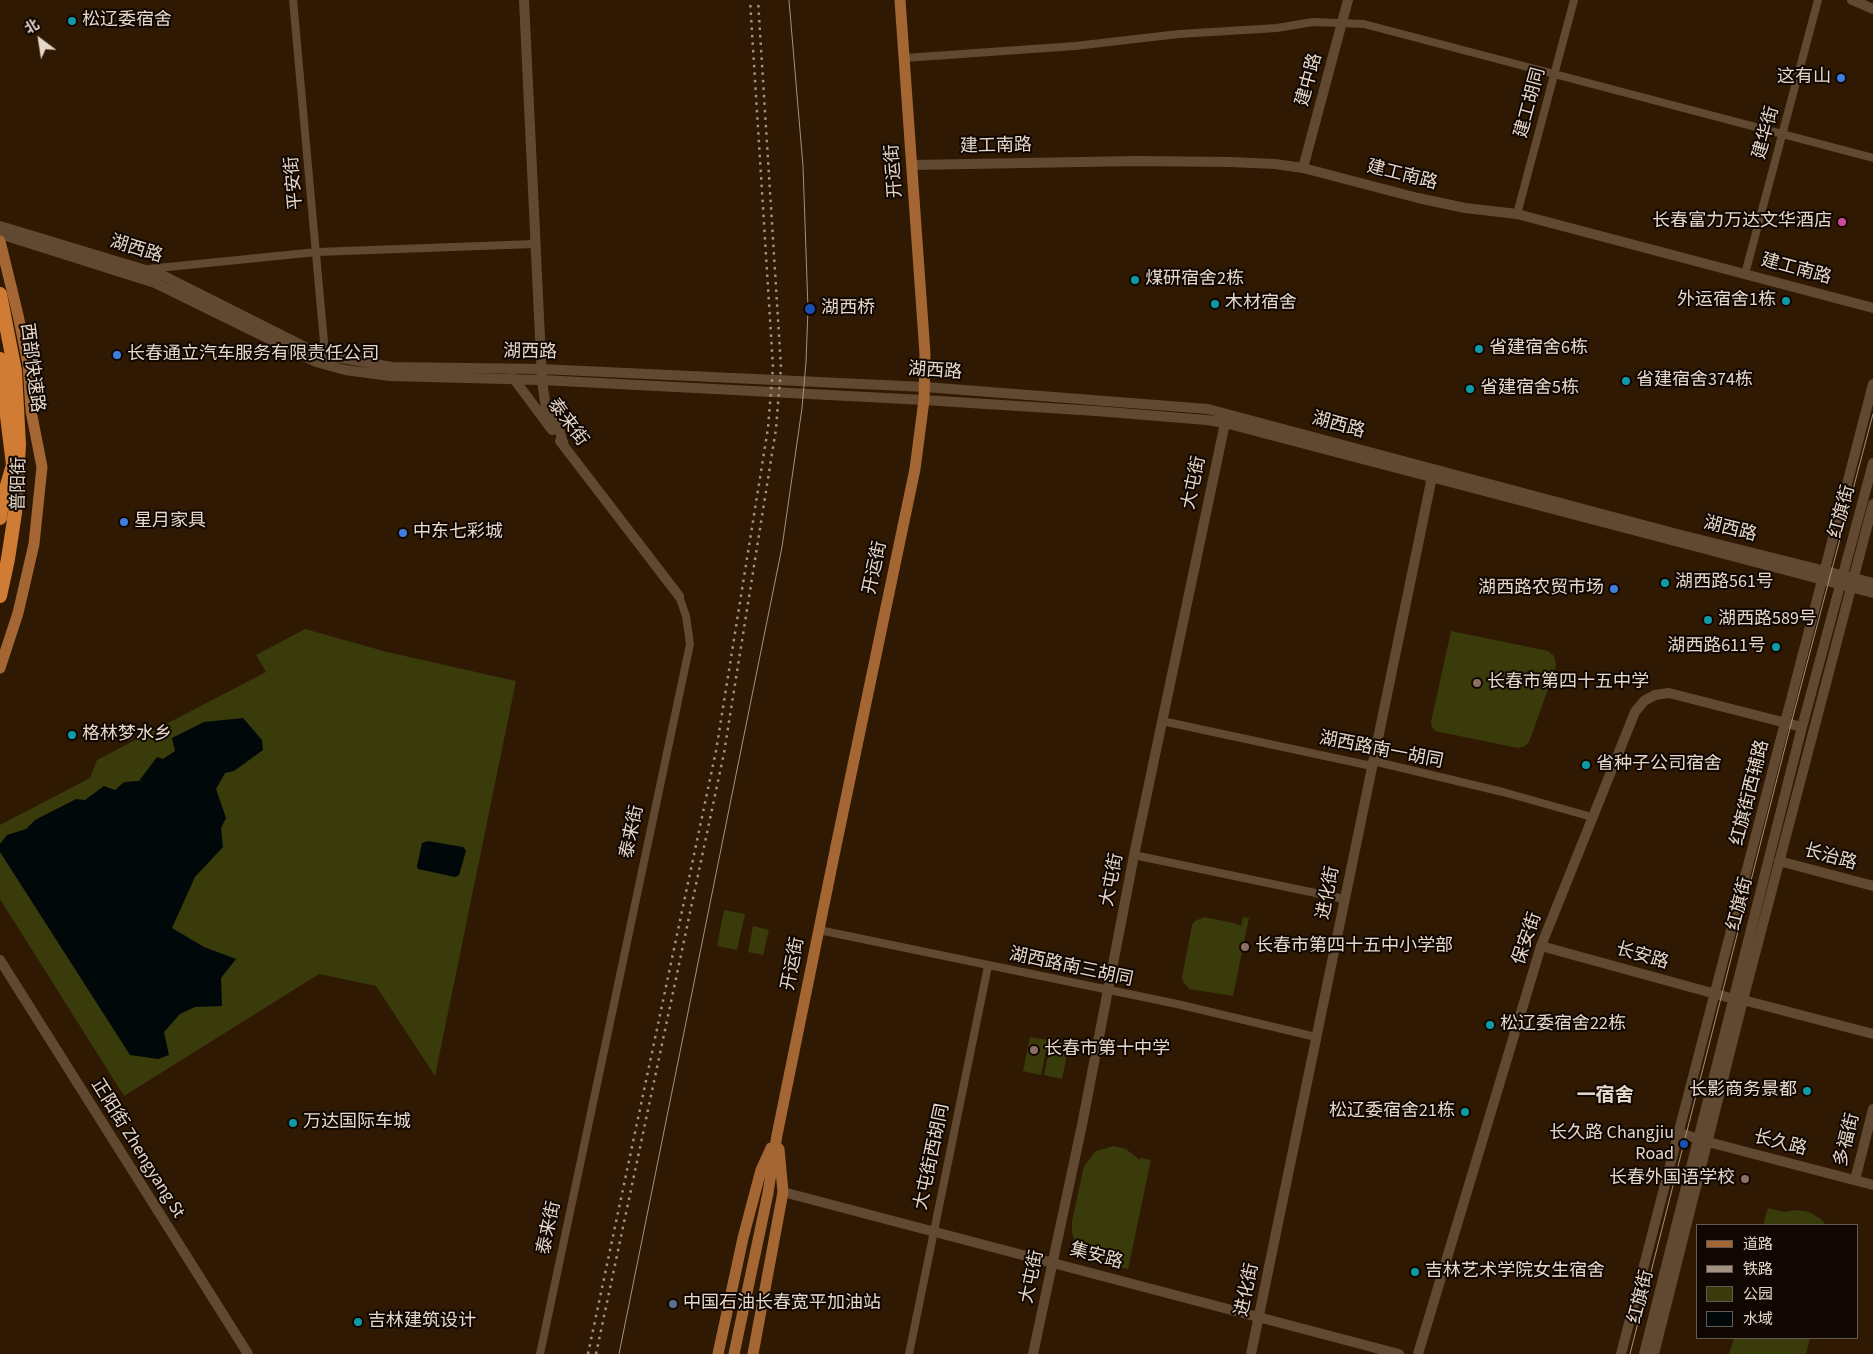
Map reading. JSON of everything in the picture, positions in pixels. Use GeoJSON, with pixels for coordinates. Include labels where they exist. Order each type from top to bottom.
{"type":"FeatureCollection","features":[{"type":"Feature","properties":{"kind":"highway","name":"西部快速路"},"geometry":{"type":"LineString","coordinates":[[0,294],[15,371],[20,444],[15,514],[0,596]]}},
{"type":"Feature","properties":{"kind":"highway","name":"西部快速路"},"geometry":{"type":"LineString","coordinates":[[0,359],[13,465],[2,502],[0,518]]}},
{"type":"Feature","properties":{"kind":"main road","name":"开运街"},"geometry":{"type":"LineString","coordinates":[[734,1354],[768,1193],[777,1135],[915,469],[924,400],[925,354],[900,0]]}},
{"type":"Feature","properties":{"kind":"main road","name":"普阳街"},"geometry":{"type":"LineString","coordinates":[[0,241],[28,364],[31,411],[42,467],[34,544],[18,613],[0,668]]}},
{"type":"Feature","properties":{"kind":"main road","name":"开运街"},"geometry":{"type":"LineString","coordinates":[[753,1354],[783,1192],[783,1177],[777,1135]]}},
{"type":"Feature","properties":{"kind":"main road","name":"开运街"},"geometry":{"type":"LineString","coordinates":[[718,1354],[743,1238],[761,1170],[777,1135]]}},
{"type":"Feature","properties":{"kind":"street","name":"平安街"},"geometry":{"type":"LineString","coordinates":[[293,0],[324,342],[318,358]]}},
{"type":"Feature","properties":{"kind":"street","name":"泰来街"},"geometry":{"type":"LineString","coordinates":[[524,0],[541,369],[546,409],[559,429],[564,446]]}},
{"type":"Feature","properties":{"kind":"street","name":"建中路"},"geometry":{"type":"LineString","coordinates":[[1303,168],[1348,0]]}},
{"type":"Feature","properties":{"kind":"street","name":"建工胡同"},"geometry":{"type":"LineString","coordinates":[[1517,214],[1574,0]]}},
{"type":"Feature","properties":{"kind":"street","name":"建华街"},"geometry":{"type":"LineString","coordinates":[[1745,274],[1818,0]]}},
{"type":"Feature","properties":{"kind":"street"},"geometry":{"type":"LineString","coordinates":[[1852,0],[1873,9]]}},
{"type":"Feature","properties":{"kind":"street"},"geometry":{"type":"LineString","coordinates":[[905,58],[1076,46],[1179,34],[1278,28],[1313,22],[1364,24],[1781,136],[1873,158]]}},
{"type":"Feature","properties":{"kind":"street","name":"建工南路"},"geometry":{"type":"LineString","coordinates":[[912,165],[1137,161],[1230,162],[1275,164],[1303,168],[1418,198],[1465,208],[1517,214],[1873,308]]}},
{"type":"Feature","properties":{"kind":"street","name":"湖西路"},"geometry":{"type":"LineString","coordinates":[[0,226],[162,275],[318,358],[392,366],[541,369],[925,387],[1208,409],[1224,418],[1853,583],[1873,593]]}},
{"type":"Feature","properties":{"kind":"street","name":"湖西路"},"geometry":{"type":"LineString","coordinates":[[0,234],[156,283],[345,370],[390,376],[542,380],[924,400],[1207,420],[1224,418]]}},
{"type":"Feature","properties":{"kind":"street"},"geometry":{"type":"LineString","coordinates":[[144,270],[317,252],[535,244]]}},
{"type":"Feature","properties":{"kind":"street","name":"泰来街"},"geometry":{"type":"LineString","coordinates":[[506,369],[678,596],[686,616],[690,644],[540,1354]]}},
{"type":"Feature","properties":{"kind":"street","name":"红旗街西辅路"},"geometry":{"type":"LineString","coordinates":[[1621,1354],[1680,1133],[1873,384]]}},
{"type":"Feature","properties":{"kind":"street","name":"大屯街"},"geometry":{"type":"LineString","coordinates":[[1033,1354],[1082,1125],[1134,855],[1224,418]]}},
{"type":"Feature","properties":{"kind":"street","name":"红旗街"},"geometry":{"type":"LineString","coordinates":[[1644,1354],[1703,1141],[1739,1000],[1802,727],[1873,463]]}},
{"type":"Feature","properties":{"kind":"street","name":"进化街"},"geometry":{"type":"LineString","coordinates":[[1251,1354],[1432,473]]}},
{"type":"Feature","properties":{"kind":"street","name":"红旗街"},"geometry":{"type":"LineString","coordinates":[[1739,1000],[1780,862],[1873,504]]}},
{"type":"Feature","properties":{"kind":"street","name":"湖西路"},"geometry":{"type":"LineString","coordinates":[[1853,583],[1873,583]]}},
{"type":"Feature","properties":{"kind":"street","name":"保安街"},"geometry":{"type":"LineString","coordinates":[[1418,1354],[1541,946],[1634,712],[1644,701],[1655,695],[1669,693],[1802,727]]}},
{"type":"Feature","properties":{"kind":"street","name":"湖西路南一胡同"},"geometry":{"type":"LineString","coordinates":[[1162,721],[1367,765],[1377,762],[1503,792],[1592,817]]}},
{"type":"Feature","properties":{"kind":"street"},"geometry":{"type":"LineString","coordinates":[[1134,855],[1344,899]]}},
{"type":"Feature","properties":{"kind":"street","name":"长治路"},"geometry":{"type":"LineString","coordinates":[[1780,862],[1873,886]]}},
{"type":"Feature","properties":{"kind":"street","name":"湖西路南三胡同"},"geometry":{"type":"LineString","coordinates":[[819,930],[1186,1006],[1316,1037]]}},
{"type":"Feature","properties":{"kind":"street","name":"长安路"},"geometry":{"type":"LineString","coordinates":[[1541,946],[1715,995],[1873,1034]]}},
{"type":"Feature","properties":{"kind":"street","name":"正阳街 Zhengyang St"},"geometry":{"type":"LineString","coordinates":[[0,960],[248,1354]]}},
{"type":"Feature","properties":{"kind":"street","name":"大屯街西胡同"},"geometry":{"type":"LineString","coordinates":[[909,1354],[988,966]]}},
{"type":"Feature","properties":{"kind":"street","name":"多福街"},"geometry":{"type":"LineString","coordinates":[[1855,1180],[1873,1109]]}},
{"type":"Feature","properties":{"kind":"street","name":"长久路"},"geometry":{"type":"LineString","coordinates":[[1680,1133],[1703,1141],[1873,1184]]}},
{"type":"Feature","properties":{"kind":"street","name":"红旗街"},"geometry":{"type":"LineString","coordinates":[[1654,1354],[1703,1141]]}},
{"type":"Feature","properties":{"kind":"street","name":"集安路"},"geometry":{"type":"LineString","coordinates":[[783,1192],[1399,1354]]}},
{"type":"Feature","properties":{"kind":"green space"},"geometry":{"type":"Polygon","coordinates":[[[305,629],[387,652],[516,681],[435,1076],[376,986],[319,974],[124,1096],[0,899],[0,825],[90,778],[97,760],[266,672],[256,655],[305,629]]]}},
{"type":"Feature","properties":{"kind":"green space"},"geometry":{"type":"Polygon","coordinates":[[[1451,631],[1548,651],[1554,656],[1555,670],[1529,742],[1525,746],[1518,748],[1435,731],[1432,727],[1431,722],[1451,631]]]}},
{"type":"Feature","properties":{"kind":"green space"},"geometry":{"type":"Polygon","coordinates":[[[724,910],[745,914],[737,950],[717,946],[724,910]]]}},
{"type":"Feature","properties":{"kind":"green space"},"geometry":{"type":"Polygon","coordinates":[[[1204,917],[1241,926],[1243,917],[1249,918],[1233,996],[1189,989],[1183,982],[1182,977],[1192,925],[1195,921],[1204,917]]]}},
{"type":"Feature","properties":{"kind":"green space"},"geometry":{"type":"Polygon","coordinates":[[[753,926],[769,930],[763,955],[748,952],[753,926]]]}},
{"type":"Feature","properties":{"kind":"green space"},"geometry":{"type":"Polygon","coordinates":[[[1030,1037],[1048,1040],[1041,1075],[1023,1071],[1030,1037]]]}},
{"type":"Feature","properties":{"kind":"green space"},"geometry":{"type":"Polygon","coordinates":[[[1051,1041],[1069,1044],[1062,1079],[1044,1075],[1051,1041]]]}},
{"type":"Feature","properties":{"kind":"green space"},"geometry":{"type":"Polygon","coordinates":[[[1114,1146],[1126,1149],[1140,1160],[1141,1158],[1151,1160],[1128,1269],[1119,1267],[1122,1254],[1103,1260],[1086,1254],[1077,1245],[1072,1234],[1072,1221],[1084,1166],[1096,1151],[1114,1146]]]}},
{"type":"Feature","properties":{"kind":"green space"},"geometry":{"type":"Polygon","coordinates":[[[1768,1208],[1785,1212],[1795,1210],[1809,1212],[1821,1219],[1825,1224],[1763,1224],[1768,1208]]]}},
{"type":"Feature","properties":{"kind":"green space"},"geometry":{"type":"Polygon","coordinates":[[[1734,1339],[1810,1339],[1806,1354],[1729,1354],[1734,1339]]]}},
{"type":"Feature","properties":{"kind":"water"},"geometry":{"type":"Polygon","coordinates":[[[243,718],[262,740],[263,750],[234,771],[225,773],[216,789],[226,818],[221,828],[223,847],[195,877],[172,928],[204,947],[236,959],[221,978],[222,1006],[195,1007],[180,1014],[164,1032],[169,1055],[158,1059],[130,1055],[0,852],[0,844],[7,835],[26,829],[35,820],[76,799],[85,800],[104,786],[115,790],[124,782],[139,781],[157,757],[163,759],[175,751],[172,738],[204,722],[243,718]]]}},
{"type":"Feature","properties":{"kind":"water"},"geometry":{"type":"Polygon","coordinates":[[[428,841],[463,847],[466,851],[459,875],[455,877],[418,869],[422,843],[428,841]]]}},
{"type":"Feature","properties":{"kind":"tram line"},"geometry":{"type":"LineString","coordinates":[[619,1354],[782,547],[802,408],[808,309],[803,166],[789,0]]}},
{"type":"Feature","properties":{"kind":"tram line"},"geometry":{"type":"LineString","coordinates":[[1630,1354],[1791,724],[1873,414]]}},
{"type":"Feature","properties":{"kind":"railway"},"geometry":{"type":"LineString","coordinates":[[588,1354],[716,751],[768,428],[773,367],[750,0]]}},
{"type":"Feature","properties":{"kind":"railway"},"geometry":{"type":"LineString","coordinates":[[596,1354],[724,753],[776,429],[781,367],[758,0]]}},
{"type":"Feature","properties":{"kind":"place","name":"松辽委宿舍"},"geometry":{"type":"Point","coordinates":[72,21]}},
{"type":"Feature","properties":{"kind":"place","name":"这有山"},"geometry":{"type":"Point","coordinates":[1841,78]}},
{"type":"Feature","properties":{"kind":"place","name":"长春富力万达文华酒店"},"geometry":{"type":"Point","coordinates":[1842,222]}},
{"type":"Feature","properties":{"kind":"place","name":"煤研宿舍2栋"},"geometry":{"type":"Point","coordinates":[1135,280]}},
{"type":"Feature","properties":{"kind":"place","name":"外运宿舍1栋"},"geometry":{"type":"Point","coordinates":[1786,301]}},
{"type":"Feature","properties":{"kind":"place","name":"木材宿舍"},"geometry":{"type":"Point","coordinates":[1215,304]}},
{"type":"Feature","properties":{"kind":"place","name":"湖西桥"},"geometry":{"type":"Point","coordinates":[810,309]}},
{"type":"Feature","properties":{"kind":"place","name":"省建宿舍6栋"},"geometry":{"type":"Point","coordinates":[1479,349]}},
{"type":"Feature","properties":{"kind":"place","name":"长春通立汽车服务有限责任公司"},"geometry":{"type":"Point","coordinates":[117,355]}},
{"type":"Feature","properties":{"kind":"place","name":"省建宿舍374栋"},"geometry":{"type":"Point","coordinates":[1626,381]}},
{"type":"Feature","properties":{"kind":"place","name":"省建宿舍5栋"},"geometry":{"type":"Point","coordinates":[1470,389]}},
{"type":"Feature","properties":{"kind":"place","name":"星月家具"},"geometry":{"type":"Point","coordinates":[124,522]}},
{"type":"Feature","properties":{"kind":"place","name":"中东七彩城"},"geometry":{"type":"Point","coordinates":[403,533]}},
{"type":"Feature","properties":{"kind":"place","name":"湖西路561号"},"geometry":{"type":"Point","coordinates":[1665,583]}},
{"type":"Feature","properties":{"kind":"place","name":"湖西路农贸市场"},"geometry":{"type":"Point","coordinates":[1614,589]}},
{"type":"Feature","properties":{"kind":"place","name":"湖西路589号"},"geometry":{"type":"Point","coordinates":[1708,620]}},
{"type":"Feature","properties":{"kind":"place","name":"湖西路611号"},"geometry":{"type":"Point","coordinates":[1776,647]}},
{"type":"Feature","properties":{"kind":"place","name":"长春市第四十五中学"},"geometry":{"type":"Point","coordinates":[1477,683]}},
{"type":"Feature","properties":{"kind":"place","name":"格林梦水乡"},"geometry":{"type":"Point","coordinates":[72,735]}},
{"type":"Feature","properties":{"kind":"place","name":"省种子公司宿舍"},"geometry":{"type":"Point","coordinates":[1586,765]}},
{"type":"Feature","properties":{"kind":"place","name":"长春市第四十五中小学部"},"geometry":{"type":"Point","coordinates":[1245,947]}},
{"type":"Feature","properties":{"kind":"place","name":"松辽委宿舍22栋"},"geometry":{"type":"Point","coordinates":[1490,1025]}},
{"type":"Feature","properties":{"kind":"place","name":"长春市第十中学"},"geometry":{"type":"Point","coordinates":[1034,1050]}},
{"type":"Feature","properties":{"kind":"place","name":"长影商务景都"},"geometry":{"type":"Point","coordinates":[1807,1091]}},
{"type":"Feature","properties":{"kind":"place","name":"松辽委宿舍21栋"},"geometry":{"type":"Point","coordinates":[1465,1112]}},
{"type":"Feature","properties":{"kind":"place","name":"万达国际车城"},"geometry":{"type":"Point","coordinates":[293,1123]}},
{"type":"Feature","properties":{"kind":"place","name":"长久路 Changjiu Road"},"geometry":{"type":"Point","coordinates":[1684,1144]}},
{"type":"Feature","properties":{"kind":"place","name":"长春外国语学校"},"geometry":{"type":"Point","coordinates":[1745,1179]}},
{"type":"Feature","properties":{"kind":"place","name":"吉林艺术学院女生宿舍"},"geometry":{"type":"Point","coordinates":[1415,1272]}},
{"type":"Feature","properties":{"kind":"place","name":"中国石油长春宽平加油站"},"geometry":{"type":"Point","coordinates":[673,1304]}},
{"type":"Feature","properties":{"kind":"place","name":"吉林建筑设计"},"geometry":{"type":"Point","coordinates":[358,1322]}},
{"type":"Feature","properties":{"kind":"district","name":"一宿舍"},"geometry":{"type":"Point","coordinates":[1605,1097]}}]}
